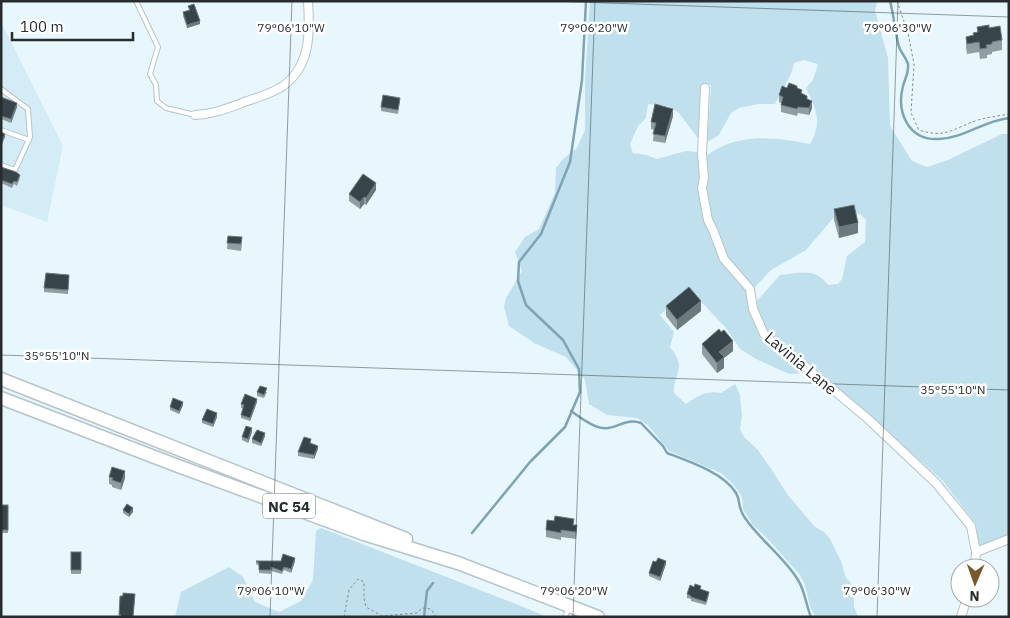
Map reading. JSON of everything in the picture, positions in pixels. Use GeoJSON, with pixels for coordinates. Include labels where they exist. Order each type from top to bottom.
{"type":"FeatureCollection","features":[{"type":"Feature","properties":{"kind":"highway","name":"NC 54"},"geometry":{"type":"LineString","coordinates":[[1,379],[418,544],[567,611],[598,617]]}},
{"type":"Feature","properties":{"kind":"highway","name":"NC 54"},"geometry":{"type":"LineString","coordinates":[[1,398],[178,466],[364,534],[458,563]]}},
{"type":"Feature","properties":{"kind":"street"},"geometry":{"type":"LineString","coordinates":[[195,115],[211,114],[268,93],[282,87],[292,78],[302,64],[307,50],[310,32],[308,1]]}},
{"type":"Feature","properties":{"kind":"street","name":"Lavinia Lane"},"geometry":{"type":"LineString","coordinates":[[706,88],[702,150],[704,178],[702,188],[708,220],[724,259],[750,289],[753,308],[764,334],[868,419],[936,483],[971,526],[976,558]]}},
{"type":"Feature","properties":{"kind":"street"},"geometry":{"type":"LineString","coordinates":[[976,552],[1009,539]]}},
{"type":"Feature","properties":{"kind":"lane"},"geometry":{"type":"LineString","coordinates":[[136,1],[158,47],[150,74],[156,85],[157,101],[166,108],[195,115]]}},
{"type":"Feature","properties":{"kind":"lane"},"geometry":{"type":"LineString","coordinates":[[1,89],[28,109],[30,137],[15,170],[1,165]]}},
{"type":"Feature","properties":{"kind":"lane"},"geometry":{"type":"LineString","coordinates":[[1,130],[29,140]]}},
{"type":"Feature","properties":{"kind":"path"},"geometry":{"type":"LineString","coordinates":[[896,1],[908,33],[914,64],[911,113],[919,130],[932,134],[948,133],[979,120],[1009,114]]}},
{"type":"Feature","properties":{"kind":"path"},"geometry":{"type":"LineString","coordinates":[[344,617],[350,590],[358,579],[364,582],[366,607],[382,616],[417,613],[422,608],[430,609],[436,617]]}},
{"type":"Feature","properties":{"kind":"shaded area"},"geometry":{"type":"Polygon","coordinates":[[[590,1],[877,1],[875,11],[888,58],[890,126],[912,161],[927,167],[948,160],[1002,134],[1009,134],[1009,534],[979,546],[976,524],[942,480],[818,370],[767,333],[757,301],[780,275],[806,272],[818,276],[828,285],[838,284],[842,279],[847,256],[865,242],[866,220],[860,214],[850,213],[835,216],[806,250],[771,270],[755,287],[751,287],[726,259],[717,229],[711,219],[706,187],[708,181],[705,157],[730,143],[756,138],[770,138],[810,144],[816,129],[817,116],[806,88],[813,80],[818,64],[804,60],[794,63],[791,74],[775,104],[758,104],[739,108],[731,113],[719,135],[707,142],[711,85],[703,85],[700,141],[679,113],[668,106],[648,104],[646,118],[638,126],[630,144],[633,153],[657,159],[686,151],[698,152],[701,196],[709,230],[720,261],[745,289],[750,312],[760,338],[770,347],[785,355],[804,373],[789,374],[756,359],[740,349],[726,328],[689,289],[660,315],[674,332],[670,347],[677,357],[679,365],[674,393],[686,404],[702,394],[711,392],[721,393],[735,384],[740,395],[742,416],[740,429],[744,437],[757,449],[787,494],[815,527],[824,532],[830,539],[841,561],[846,578],[854,590],[854,607],[858,617],[815,617],[800,575],[753,525],[743,509],[741,495],[733,484],[721,473],[669,451],[648,425],[637,418],[607,415],[589,404],[585,380],[566,357],[534,343],[509,326],[504,307],[506,298],[522,271],[515,252],[525,237],[539,229],[555,193],[556,168],[563,159],[577,148],[585,130],[585,80],[590,1]]]}},
{"type":"Feature","properties":{"kind":"shaded area"},"geometry":{"type":"Polygon","coordinates":[[[1,22],[63,146],[47,222],[1,205],[1,22]]]}},
{"type":"Feature","properties":{"kind":"shaded area"},"geometry":{"type":"Polygon","coordinates":[[[321,528],[547,617],[175,617],[181,592],[229,567],[243,577],[255,602],[279,612],[301,601],[313,580],[316,531],[321,528]]]}},
{"type":"Feature","properties":{"kind":"building"},"geometry":{"type":"Polygon","coordinates":[[[194,4],[200,21],[187,25],[183,12],[190,10],[188,6],[194,4]]]}},
{"type":"Feature","properties":{"kind":"building"},"geometry":{"type":"Polygon","coordinates":[[[989,25],[989,28],[1000,26],[1002,40],[992,42],[992,44],[986,45],[987,48],[980,49],[979,42],[967,44],[966,37],[978,32],[977,27],[989,25]]]}},
{"type":"Feature","properties":{"kind":"building"},"geometry":{"type":"Polygon","coordinates":[[[789,83],[797,86],[797,88],[802,90],[801,93],[807,96],[807,99],[812,101],[809,108],[798,107],[797,109],[781,105],[783,97],[779,95],[782,86],[787,88],[789,83]]]}},
{"type":"Feature","properties":{"kind":"building"},"geometry":{"type":"Polygon","coordinates":[[[383,95],[400,98],[398,110],[381,107],[383,95]]]}},
{"type":"Feature","properties":{"kind":"building"},"geometry":{"type":"Polygon","coordinates":[[[1,97],[17,103],[11,119],[1,116],[1,97]]]}},
{"type":"Feature","properties":{"kind":"building"},"geometry":{"type":"Polygon","coordinates":[[[655,104],[673,109],[665,136],[653,134],[656,123],[651,122],[655,104]]]}},
{"type":"Feature","properties":{"kind":"building"},"geometry":{"type":"Polygon","coordinates":[[[1,132],[5,134],[1,144],[1,132]]]}},
{"type":"Feature","properties":{"kind":"building"},"geometry":{"type":"Polygon","coordinates":[[[1,167],[20,175],[17,182],[14,181],[12,184],[1,180],[1,167]]]}},
{"type":"Feature","properties":{"kind":"building"},"geometry":{"type":"Polygon","coordinates":[[[363,174],[376,183],[366,198],[364,197],[360,202],[349,194],[363,174]]]}},
{"type":"Feature","properties":{"kind":"building"},"geometry":{"type":"Polygon","coordinates":[[[854,205],[858,223],[839,227],[834,209],[854,205]]]}},
{"type":"Feature","properties":{"kind":"building"},"geometry":{"type":"Polygon","coordinates":[[[228,236],[242,237],[241,244],[227,243],[228,236]]]}},
{"type":"Feature","properties":{"kind":"building"},"geometry":{"type":"Polygon","coordinates":[[[46,273],[69,275],[68,290],[44,288],[46,273]]]}},
{"type":"Feature","properties":{"kind":"building"},"geometry":{"type":"Polygon","coordinates":[[[689,287],[701,301],[677,320],[666,306],[689,287]]]}},
{"type":"Feature","properties":{"kind":"building"},"geometry":{"type":"Polygon","coordinates":[[[719,329],[721,332],[724,330],[733,341],[719,352],[724,357],[717,363],[702,344],[719,329]]]}},
{"type":"Feature","properties":{"kind":"building"},"geometry":{"type":"Polygon","coordinates":[[[260,386],[267,388],[264,395],[257,392],[260,386]]]}},
{"type":"Feature","properties":{"kind":"building"},"geometry":{"type":"Polygon","coordinates":[[[245,394],[257,399],[250,418],[241,415],[244,405],[241,404],[245,394]]]}},
{"type":"Feature","properties":{"kind":"building"},"geometry":{"type":"Polygon","coordinates":[[[173,398],[183,402],[179,411],[170,407],[173,398]]]}},
{"type":"Feature","properties":{"kind":"building"},"geometry":{"type":"Polygon","coordinates":[[[207,409],[217,413],[213,424],[202,420],[207,409]]]}},
{"type":"Feature","properties":{"kind":"building"},"geometry":{"type":"Polygon","coordinates":[[[246,426],[252,428],[248,439],[242,437],[246,426]]]}},
{"type":"Feature","properties":{"kind":"building"},"geometry":{"type":"Polygon","coordinates":[[[257,430],[265,433],[261,443],[252,439],[257,430]]]}},
{"type":"Feature","properties":{"kind":"building"},"geometry":{"type":"Polygon","coordinates":[[[304,437],[311,439],[310,443],[318,446],[314,455],[298,452],[304,437]]]}},
{"type":"Feature","properties":{"kind":"building"},"geometry":{"type":"Polygon","coordinates":[[[112,467],[125,471],[121,483],[109,477],[112,467]]]}},
{"type":"Feature","properties":{"kind":"building"},"geometry":{"type":"Polygon","coordinates":[[[127,504],[133,508],[129,514],[123,510],[127,504]]]}},
{"type":"Feature","properties":{"kind":"building"},"geometry":{"type":"Polygon","coordinates":[[[1,505],[8,505],[8,530],[1,530],[1,505]]]}},
{"type":"Feature","properties":{"kind":"building"},"geometry":{"type":"Polygon","coordinates":[[[555,516],[574,519],[573,525],[577,525],[576,532],[561,530],[561,533],[546,530],[547,520],[554,521],[555,516]]]}},
{"type":"Feature","properties":{"kind":"building"},"geometry":{"type":"Polygon","coordinates":[[[71,552],[81,552],[81,570],[71,570],[71,552]]]}},
{"type":"Feature","properties":{"kind":"building"},"geometry":{"type":"Polygon","coordinates":[[[283,554],[295,558],[291,569],[284,567],[282,571],[271,567],[271,570],[259,570],[259,563],[256,561],[281,561],[283,554]]]}},
{"type":"Feature","properties":{"kind":"building"},"geometry":{"type":"Polygon","coordinates":[[[658,558],[666,561],[660,577],[649,573],[653,561],[656,562],[658,558]]]}},
{"type":"Feature","properties":{"kind":"building"},"geometry":{"type":"Polygon","coordinates":[[[695,584],[701,586],[700,589],[709,592],[706,602],[687,594],[690,585],[694,587],[695,584]]]}},
{"type":"Feature","properties":{"kind":"building"},"geometry":{"type":"Polygon","coordinates":[[[123,593],[135,594],[133,617],[121,617],[119,615],[120,596],[123,596],[123,593]]]}},
{"type":"Feature","properties":{"kind":"waterway"},"geometry":{"type":"LineString","coordinates":[[472,533],[530,462],[565,427],[580,392],[579,369],[563,340],[526,305],[518,281],[519,262],[541,234],[570,162],[582,80],[586,1]]}},
{"type":"Feature","properties":{"kind":"waterway"},"geometry":{"type":"LineString","coordinates":[[890,1],[899,47],[908,64],[901,96],[901,106],[903,115],[913,130],[929,138],[948,138],[966,133],[991,122],[1009,118]]}},
{"type":"Feature","properties":{"kind":"waterway"},"geometry":{"type":"LineString","coordinates":[[571,411],[590,424],[603,428],[626,422],[641,423],[663,446],[667,453],[705,468],[723,479],[736,493],[745,518],[798,580],[811,617]]}},
{"type":"Feature","properties":{"kind":"waterway"},"geometry":{"type":"LineString","coordinates":[[424,617],[427,591],[433,583]]}}]}
